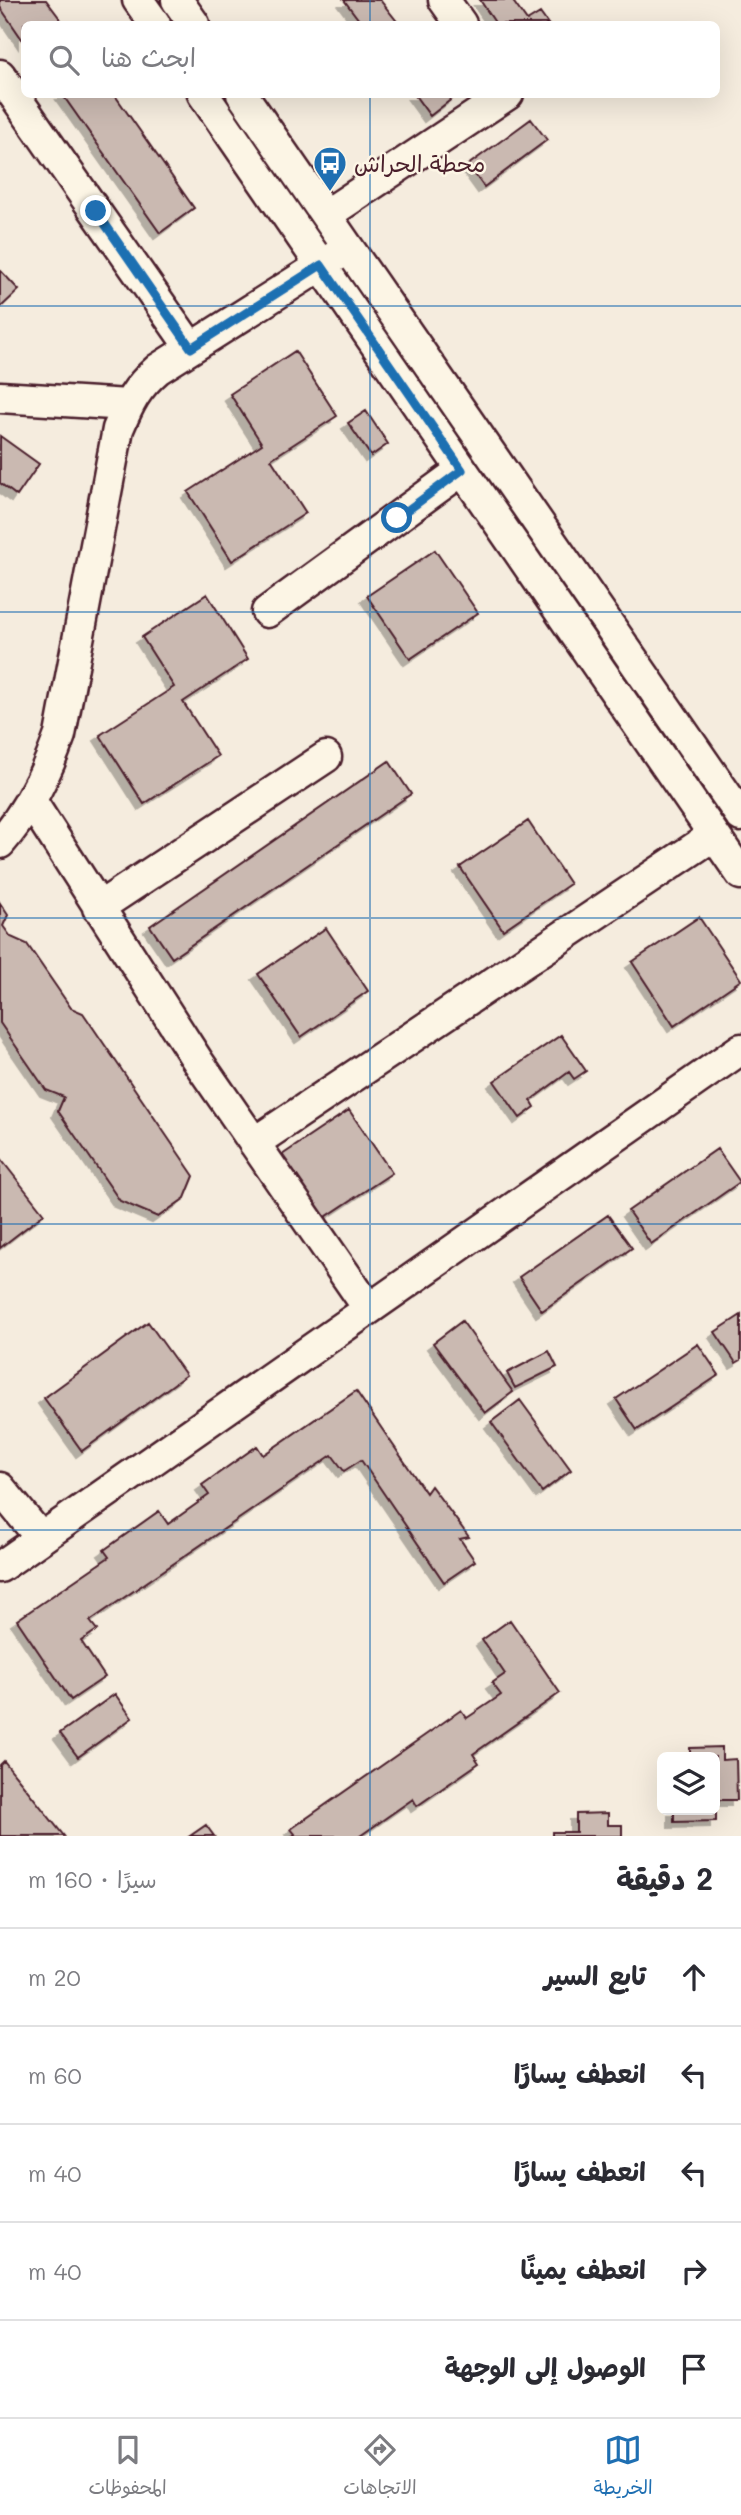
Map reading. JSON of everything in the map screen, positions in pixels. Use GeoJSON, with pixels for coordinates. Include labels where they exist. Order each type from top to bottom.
{"type":"FeatureCollection","features":[{"type":"Feature","properties":{"kind":"street"},"geometry":{"type":"LineString","coordinates":[[138,0],[153,21]]}},
{"type":"Feature","properties":{"kind":"street"},"geometry":{"type":"LineString","coordinates":[[177,0],[192,21]]}},
{"type":"Feature","properties":{"kind":"street"},"geometry":{"type":"LineString","coordinates":[[444,0],[459,21]]}},
{"type":"Feature","properties":{"kind":"street"},"geometry":{"type":"LineString","coordinates":[[0,75],[191,348]]}},
{"type":"Feature","properties":{"kind":"street"},"geometry":{"type":"LineString","coordinates":[[206,98],[741,874]]}},
{"type":"Feature","properties":{"kind":"street"},"geometry":{"type":"LineString","coordinates":[[245,98],[741,816]]}},
{"type":"Feature","properties":{"kind":"street"},"geometry":{"type":"LineString","coordinates":[[326,215],[502,98]]}},
{"type":"Feature","properties":{"kind":"street"},"geometry":{"type":"LineString","coordinates":[[0,843],[31,801],[49,766],[60,735],[118,429],[139,385],[158,369],[348,248]]}},
{"type":"Feature","properties":{"kind":"street"},"geometry":{"type":"LineString","coordinates":[[0,397],[128,405]]}},
{"type":"Feature","properties":{"kind":"street"},"geometry":{"type":"LineString","coordinates":[[267,612],[462,470]]}},
{"type":"Feature","properties":{"kind":"street"},"geometry":{"type":"LineString","coordinates":[[98,908],[326,757]]}},
{"type":"Feature","properties":{"kind":"street"},"geometry":{"type":"LineString","coordinates":[[31,801],[198,1063],[369,1309]]}},
{"type":"Feature","properties":{"kind":"street"},"geometry":{"type":"LineString","coordinates":[[254,1143],[714,835]]}},
{"type":"Feature","properties":{"kind":"street"},"geometry":{"type":"LineString","coordinates":[[0,1567],[741,1049]]}},
{"type":"Feature","properties":{"kind":"street"},"geometry":{"type":"LineString","coordinates":[[0,1488],[41,1538]]}},
{"type":"Feature","properties":{"kind":"building"},"geometry":{"type":"Polygon","coordinates":[[[0,0],[46,0],[62,21],[21,21],[21,38],[0,7],[0,0]]]}},
{"type":"Feature","properties":{"kind":"building"},"geometry":{"type":"Polygon","coordinates":[[[344,0],[380,0],[397,21],[360,21],[344,0]]]}},
{"type":"Feature","properties":{"kind":"building"},"geometry":{"type":"Polygon","coordinates":[[[480,0],[512,0],[527,21],[494,21],[480,0]]]}},
{"type":"Feature","properties":{"kind":"building"},"geometry":{"type":"Polygon","coordinates":[[[540,13],[546,21],[527,21],[540,13]]]}},
{"type":"Feature","properties":{"kind":"building"},"geometry":{"type":"Polygon","coordinates":[[[65,98],[117,98],[194,208],[160,233],[65,98]]]}},
{"type":"Feature","properties":{"kind":"building"},"geometry":{"type":"Polygon","coordinates":[[[417,98],[453,98],[430,116],[417,98]]]}},
{"type":"Feature","properties":{"kind":"building"},"geometry":{"type":"Polygon","coordinates":[[[531,119],[547,140],[484,187],[468,165],[531,119]]]}},
{"type":"Feature","properties":{"kind":"building"},"geometry":{"type":"Polygon","coordinates":[[[0,270],[19,290],[0,308],[0,270]]]}},
{"type":"Feature","properties":{"kind":"building"},"geometry":{"type":"Polygon","coordinates":[[[295,351],[337,416],[271,459],[306,513],[232,561],[188,492],[262,444],[230,394],[295,351]]]}},
{"type":"Feature","properties":{"kind":"building"},"geometry":{"type":"Polygon","coordinates":[[[366,411],[388,444],[371,456],[348,423],[366,411]]]}},
{"type":"Feature","properties":{"kind":"building"},"geometry":{"type":"Polygon","coordinates":[[[0,436],[39,464],[17,496],[0,483],[0,436]]]}},
{"type":"Feature","properties":{"kind":"building"},"geometry":{"type":"Polygon","coordinates":[[[435,550],[478,613],[410,659],[367,596],[435,550]]]}},
{"type":"Feature","properties":{"kind":"building"},"geometry":{"type":"Polygon","coordinates":[[[207,594],[248,659],[183,702],[218,756],[144,804],[100,735],[174,687],[142,637],[207,594]]]}},
{"type":"Feature","properties":{"kind":"building"},"geometry":{"type":"Polygon","coordinates":[[[389,761],[411,794],[172,958],[150,926],[389,761]]]}},
{"type":"Feature","properties":{"kind":"building"},"geometry":{"type":"Polygon","coordinates":[[[528,821],[570,884],[503,930],[460,867],[528,821]]]}},
{"type":"Feature","properties":{"kind":"building"},"geometry":{"type":"Polygon","coordinates":[[[0,903],[8,915],[3,926],[11,937],[27,944],[71,1008],[83,1013],[194,1176],[185,1198],[158,1217],[120,1201],[58,1111],[64,1097],[46,1090],[0,1023],[0,903]]]}},
{"type":"Feature","properties":{"kind":"building"},"geometry":{"type":"Polygon","coordinates":[[[699,917],[741,980],[674,1026],[632,962],[699,917]]]}},
{"type":"Feature","properties":{"kind":"building"},"geometry":{"type":"Polygon","coordinates":[[[326,928],[368,991],[301,1037],[258,974],[326,928]]]}},
{"type":"Feature","properties":{"kind":"building"},"geometry":{"type":"Polygon","coordinates":[[[561,1035],[586,1071],[574,1079],[569,1072],[531,1100],[535,1107],[520,1118],[494,1081],[561,1035]]]}},
{"type":"Feature","properties":{"kind":"building"},"geometry":{"type":"Polygon","coordinates":[[[349,1110],[392,1173],[324,1218],[282,1155],[349,1110]]]}},
{"type":"Feature","properties":{"kind":"building"},"geometry":{"type":"Polygon","coordinates":[[[717,1149],[740,1182],[651,1244],[628,1211],[717,1149]]]}},
{"type":"Feature","properties":{"kind":"building"},"geometry":{"type":"Polygon","coordinates":[[[0,1158],[44,1214],[0,1248],[0,1158]]]}},
{"type":"Feature","properties":{"kind":"building"},"geometry":{"type":"Polygon","coordinates":[[[608,1215],[632,1248],[542,1311],[519,1277],[608,1215]]]}},
{"type":"Feature","properties":{"kind":"building"},"geometry":{"type":"Polygon","coordinates":[[[741,1315],[741,1360],[736,1363],[715,1332],[741,1315]]]}},
{"type":"Feature","properties":{"kind":"building"},"geometry":{"type":"Polygon","coordinates":[[[462,1321],[513,1392],[485,1413],[433,1343],[462,1321]]]}},
{"type":"Feature","properties":{"kind":"building"},"geometry":{"type":"Polygon","coordinates":[[[148,1322],[186,1375],[82,1451],[44,1398],[148,1322]]]}},
{"type":"Feature","properties":{"kind":"building"},"geometry":{"type":"Polygon","coordinates":[[[698,1344],[719,1375],[637,1430],[616,1399],[698,1344]]]}},
{"type":"Feature","properties":{"kind":"building"},"geometry":{"type":"Polygon","coordinates":[[[549,1351],[557,1367],[515,1388],[507,1373],[549,1351]]]}},
{"type":"Feature","properties":{"kind":"building"},"geometry":{"type":"Polygon","coordinates":[[[356,1391],[426,1493],[431,1486],[469,1537],[460,1539],[475,1561],[444,1582],[361,1460],[344,1471],[332,1455],[90,1621],[97,1630],[81,1641],[105,1677],[71,1700],[17,1620],[109,1557],[104,1550],[159,1511],[168,1524],[209,1495],[202,1485],[257,1446],[263,1455],[356,1391]]]}},
{"type":"Feature","properties":{"kind":"building"},"geometry":{"type":"Polygon","coordinates":[[[520,1400],[571,1470],[542,1492],[491,1422],[520,1400]]]}},
{"type":"Feature","properties":{"kind":"building"},"geometry":{"type":"Polygon","coordinates":[[[510,1620],[560,1693],[473,1754],[479,1763],[417,1806],[413,1799],[360,1836],[293,1836],[295,1834],[291,1829],[461,1710],[467,1718],[501,1695],[492,1683],[505,1674],[482,1640],[510,1620]]]}},
{"type":"Feature","properties":{"kind":"building"},"geometry":{"type":"Polygon","coordinates":[[[115,1694],[132,1718],[78,1757],[60,1733],[115,1694]]]}},
{"type":"Feature","properties":{"kind":"building"},"geometry":{"type":"Polygon","coordinates":[[[722,1747],[722,1760],[736,1759],[737,1800],[720,1800],[720,1752],[690,1752],[690,1748],[722,1747]]]}},
{"type":"Feature","properties":{"kind":"building"},"geometry":{"type":"Polygon","coordinates":[[[4,1761],[64,1836],[0,1836],[0,1765],[4,1761]]]}},
{"type":"Feature","properties":{"kind":"building"},"geometry":{"type":"Polygon","coordinates":[[[608,1813],[608,1825],[622,1825],[622,1836],[552,1836],[552,1832],[576,1832],[576,1814],[608,1813]]]}},
{"type":"Feature","properties":{"kind":"building"},"geometry":{"type":"Polygon","coordinates":[[[674,1815],[716,1815],[716,1821],[674,1822],[674,1815]]]}},
{"type":"Feature","properties":{"kind":"building"},"geometry":{"type":"Polygon","coordinates":[[[206,1825],[214,1836],[190,1836],[206,1825]]]}},
{"type":"Feature","properties":{"kind":"place","name":"محطة الحراش"},"geometry":{"type":"Point","coordinates":[330,193]}},
{"type":"Feature","properties":{"kind":"route"},"geometry":{"type":"LineString","coordinates":[[96,211],[191,348],[321,265],[462,470],[397,518]]}}]}
